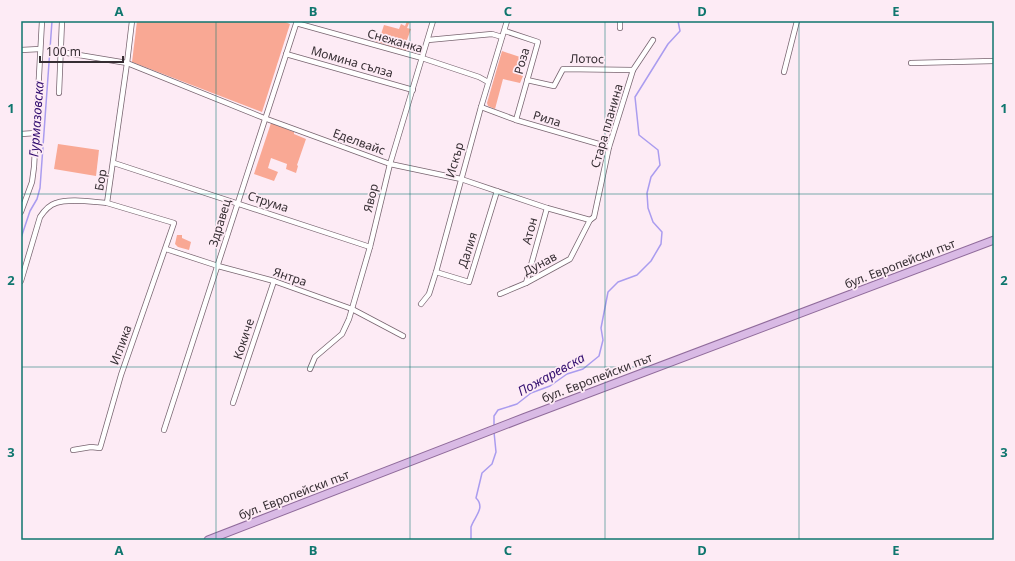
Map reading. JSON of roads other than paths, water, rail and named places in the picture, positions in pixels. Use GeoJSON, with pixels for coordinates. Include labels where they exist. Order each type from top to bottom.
{"type":"FeatureCollection","features":[{"type":"Feature","properties":{"kind":"main road","name":"бул. Европейски път"},"geometry":{"type":"LineString","coordinates":[[208,540],[501,426],[994,240]]}},
{"type":"Feature","properties":{"kind":"street"},"geometry":{"type":"LineString","coordinates":[[21,212],[32,182],[42,21]]}},
{"type":"Feature","properties":{"kind":"street"},"geometry":{"type":"LineString","coordinates":[[59,93],[62,21]]}},
{"type":"Feature","properties":{"kind":"street","name":"Бор"},"geometry":{"type":"LineString","coordinates":[[21,281],[40,217],[46,208],[57,202],[71,201],[107,203],[114,163],[132,21]]}},
{"type":"Feature","properties":{"kind":"street","name":"Явор"},"geometry":{"type":"LineString","coordinates":[[310,368],[315,357],[342,334],[352,309],[370,247],[390,164],[414,90],[433,21]]}},
{"type":"Feature","properties":{"kind":"street","name":"Искър"},"geometry":{"type":"LineString","coordinates":[[421,304],[429,294],[436,272],[460,179],[507,21]]}},
{"type":"Feature","properties":{"kind":"street"},"geometry":{"type":"LineString","coordinates":[[620,21],[620,28]]}},
{"type":"Feature","properties":{"kind":"street"},"geometry":{"type":"LineString","coordinates":[[784,72],[797,21]]}},
{"type":"Feature","properties":{"kind":"street","name":"Здравец"},"geometry":{"type":"LineString","coordinates":[[164,430],[296,22]]}},
{"type":"Feature","properties":{"kind":"street","name":"Снежанка"},"geometry":{"type":"LineString","coordinates":[[296,22],[422,58],[480,77],[488,82]]}},
{"type":"Feature","properties":{"kind":"street","name":"Роза"},"geometry":{"type":"LineString","coordinates":[[505,31],[538,42],[516,120]]}},
{"type":"Feature","properties":{"kind":"street"},"geometry":{"type":"LineString","coordinates":[[428,40],[492,34],[502,37]]}},
{"type":"Feature","properties":{"kind":"street","name":"Стара планина"},"geometry":{"type":"LineString","coordinates":[[590,220],[594,217],[609,147],[633,70],[653,40]]}},
{"type":"Feature","properties":{"kind":"street"},"geometry":{"type":"LineString","coordinates":[[21,50],[40,49]]}},
{"type":"Feature","properties":{"kind":"street","name":"Еделвайс"},"geometry":{"type":"LineString","coordinates":[[60,52],[127,63],[264,118],[390,164],[460,179],[546,208],[590,220]]}},
{"type":"Feature","properties":{"kind":"street","name":"Момина сълза"},"geometry":{"type":"LineString","coordinates":[[286,54],[414,90]]}},
{"type":"Feature","properties":{"kind":"street"},"geometry":{"type":"LineString","coordinates":[[911,63],[994,61]]}},
{"type":"Feature","properties":{"kind":"street","name":"Лотос"},"geometry":{"type":"LineString","coordinates":[[527,80],[554,86],[563,69],[633,70]]}},
{"type":"Feature","properties":{"kind":"street","name":"Рила"},"geometry":{"type":"LineString","coordinates":[[481,107],[516,120],[609,147]]}},
{"type":"Feature","properties":{"kind":"street"},"geometry":{"type":"LineString","coordinates":[[21,134],[36,133]]}},
{"type":"Feature","properties":{"kind":"street","name":"Струма"},"geometry":{"type":"LineString","coordinates":[[114,163],[370,247]]}},
{"type":"Feature","properties":{"kind":"street","name":"Далия"},"geometry":{"type":"LineString","coordinates":[[436,272],[469,282],[497,191]]}},
{"type":"Feature","properties":{"kind":"street","name":"Иглика"},"geometry":{"type":"LineString","coordinates":[[72,450],[91,447],[100,448],[121,375],[174,223],[107,203]]}},
{"type":"Feature","properties":{"kind":"street","name":"Атон"},"geometry":{"type":"LineString","coordinates":[[526,283],[546,208]]}},
{"type":"Feature","properties":{"kind":"street","name":"Дунав"},"geometry":{"type":"LineString","coordinates":[[500,294],[526,283],[570,259],[590,220]]}},
{"type":"Feature","properties":{"kind":"street","name":"Янтра"},"geometry":{"type":"LineString","coordinates":[[166,249],[218,266],[274,281],[352,309],[403,336]]}},
{"type":"Feature","properties":{"kind":"street","name":"Кокиче"},"geometry":{"type":"LineString","coordinates":[[233,403],[274,281]]}},
{"type":"Feature","properties":{"kind":"waterway","name":"Гурмазовска"},"geometry":{"type":"LineString","coordinates":[[21,238],[40,188],[52,21]]}},
{"type":"Feature","properties":{"kind":"waterway","name":"Пожаревска"},"geometry":{"type":"LineString","coordinates":[[494,427],[494,416],[498,410],[517,404],[531,393],[550,386],[567,374],[583,369],[599,356],[603,340],[601,328],[608,292],[618,282],[637,275],[651,261],[661,244],[662,232],[653,222],[648,208],[647,193],[651,177],[660,165],[658,150],[639,135],[635,97],[668,44],[680,31],[678,21]]}},
{"type":"Feature","properties":{"kind":"waterway","name":"Пожаревска"},"geometry":{"type":"LineString","coordinates":[[471,540],[472,523],[480,509],[479,502],[476,498],[482,473],[492,464],[496,452],[494,432]]}}]}
